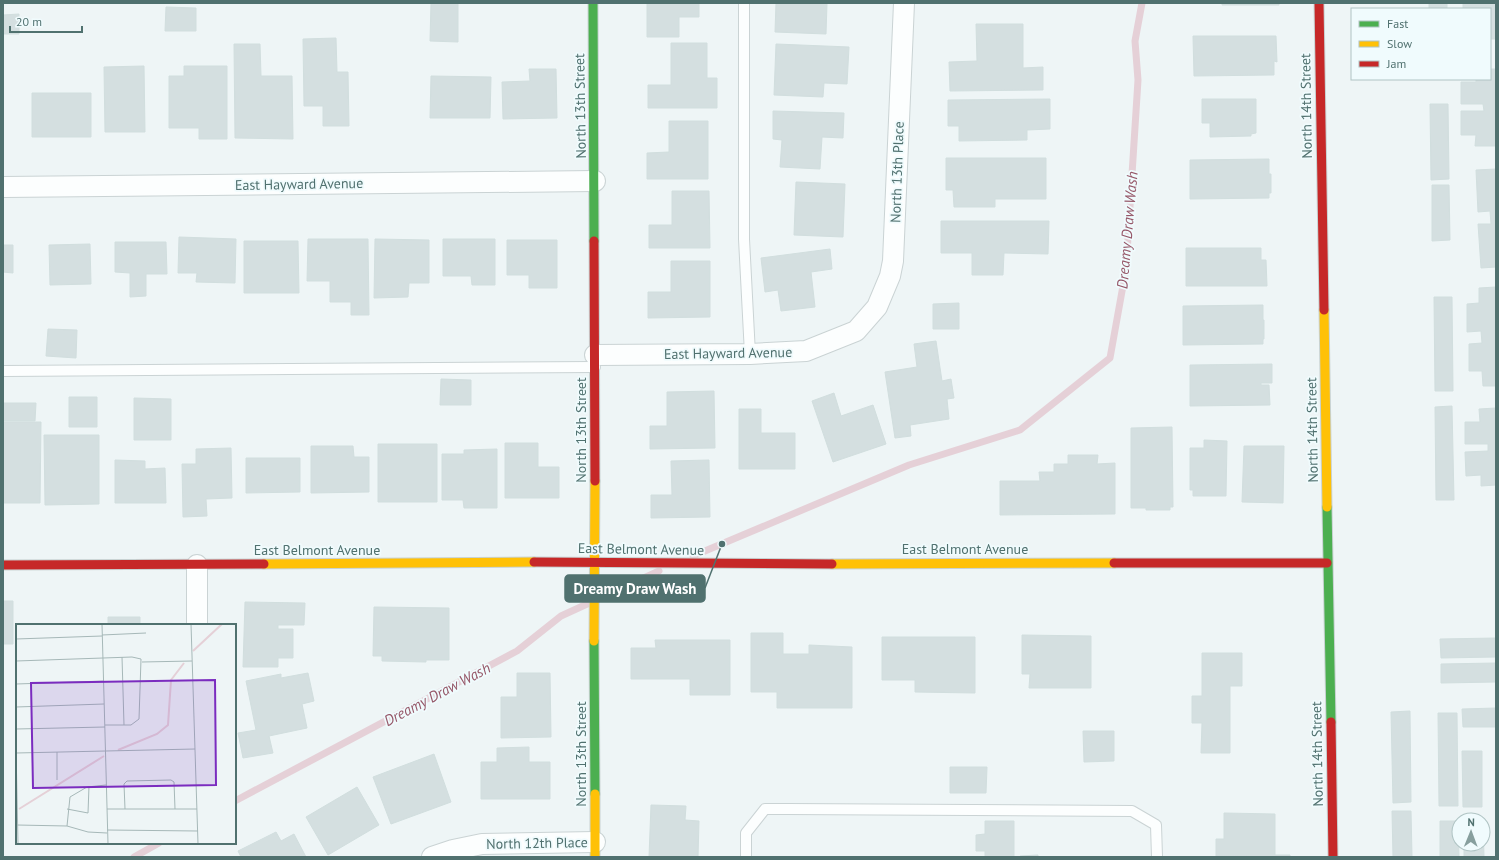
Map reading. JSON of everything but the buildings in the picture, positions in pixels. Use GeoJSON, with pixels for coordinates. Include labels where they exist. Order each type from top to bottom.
{"type":"FeatureCollection","features":[{"type":"Feature","properties":{"kind":"street","name":"North 13th Street"},"geometry":{"type":"LineString","coordinates":[[593,3],[595,181],[595,850]]}},
{"type":"Feature","properties":{"kind":"street","name":"North 13th Place"},"geometry":{"type":"LineString","coordinates":[[856,331],[877,307],[890,276],[893,261],[904,3]]}},
{"type":"Feature","properties":{"kind":"street","name":"North 14th Street"},"geometry":{"type":"LineString","coordinates":[[1319,3],[1333,857]]}},
{"type":"Feature","properties":{"kind":"street","name":"East Hayward Avenue"},"geometry":{"type":"LineString","coordinates":[[3,187],[595,181]]}},
{"type":"Feature","properties":{"kind":"street","name":"East Hayward Avenue"},"geometry":{"type":"LineString","coordinates":[[595,361],[806,352],[856,331]]}},
{"type":"Feature","properties":{"kind":"street","name":"East Belmont Avenue"},"geometry":{"type":"LineString","coordinates":[[3,565],[595,562],[674,564],[1327,563]]}},
{"type":"Feature","properties":{"kind":"street"},"geometry":{"type":"LineString","coordinates":[[197,565],[197,624]]}},
{"type":"Feature","properties":{"kind":"street","name":"North 12th Place"},"geometry":{"type":"LineString","coordinates":[[432,857],[454,853],[482,844],[595,850]]}},
{"type":"Feature","properties":{"kind":"lane"},"geometry":{"type":"LineString","coordinates":[[744,3],[744,239],[750,354]]}},
{"type":"Feature","properties":{"kind":"lane"},"geometry":{"type":"LineString","coordinates":[[3,371],[595,361]]}},
{"type":"Feature","properties":{"kind":"lane"},"geometry":{"type":"LineString","coordinates":[[746,857],[746,833],[765,810],[786,809],[1132,811],[1156,825],[1157,857]]}},
{"type":"Feature","properties":{"kind":"waterway","name":"Dreamy Draw Wash"},"geometry":{"type":"LineString","coordinates":[[693,556],[909,465],[1020,430],[1110,358],[1126,269],[1138,80],[1135,41],[1142,3]]}},
{"type":"Feature","properties":{"kind":"waterway","name":"Dreamy Draw Wash"},"geometry":{"type":"LineString","coordinates":[[236,800],[517,651],[561,616],[659,571]]}},
{"type":"Feature","properties":{"kind":"waterway","name":"Dreamy Draw Wash"},"geometry":{"type":"LineString","coordinates":[[134,857],[157,844]]}},
{"type":"Feature","properties":{"kind":"traffic: fast"},"geometry":{"type":"LineString","coordinates":[[593,3],[594,241]]}},
{"type":"Feature","properties":{"kind":"traffic: fast"},"geometry":{"type":"LineString","coordinates":[[1327,507],[1331,722]]}},
{"type":"Feature","properties":{"kind":"traffic: fast"},"geometry":{"type":"LineString","coordinates":[[594,641],[595,794]]}},
{"type":"Feature","properties":{"kind":"traffic: slow"},"geometry":{"type":"LineString","coordinates":[[1324,310],[1327,507]]}},
{"type":"Feature","properties":{"kind":"traffic: slow"},"geometry":{"type":"LineString","coordinates":[[594,641],[595,481]]}},
{"type":"Feature","properties":{"kind":"traffic: slow"},"geometry":{"type":"LineString","coordinates":[[264,564],[534,562]]}},
{"type":"Feature","properties":{"kind":"traffic: slow"},"geometry":{"type":"LineString","coordinates":[[832,564],[1114,563]]}},
{"type":"Feature","properties":{"kind":"traffic: slow"},"geometry":{"type":"LineString","coordinates":[[595,794],[595,857]]}},
{"type":"Feature","properties":{"kind":"traffic: jam"},"geometry":{"type":"LineString","coordinates":[[1319,3],[1324,310]]}},
{"type":"Feature","properties":{"kind":"traffic: jam"},"geometry":{"type":"LineString","coordinates":[[594,241],[595,481]]}},
{"type":"Feature","properties":{"kind":"traffic: jam"},"geometry":{"type":"LineString","coordinates":[[534,562],[832,564]]}},
{"type":"Feature","properties":{"kind":"traffic: jam"},"geometry":{"type":"LineString","coordinates":[[1114,563],[1327,563]]}},
{"type":"Feature","properties":{"kind":"traffic: jam"},"geometry":{"type":"LineString","coordinates":[[3,565],[264,564]]}},
{"type":"Feature","properties":{"kind":"traffic: jam"},"geometry":{"type":"LineString","coordinates":[[1331,722],[1333,857]]}},
{"type":"Feature","properties":{"kind":"place","name":"Dreamy Draw Wash"},"geometry":{"type":"Point","coordinates":[722,544]}}]}
